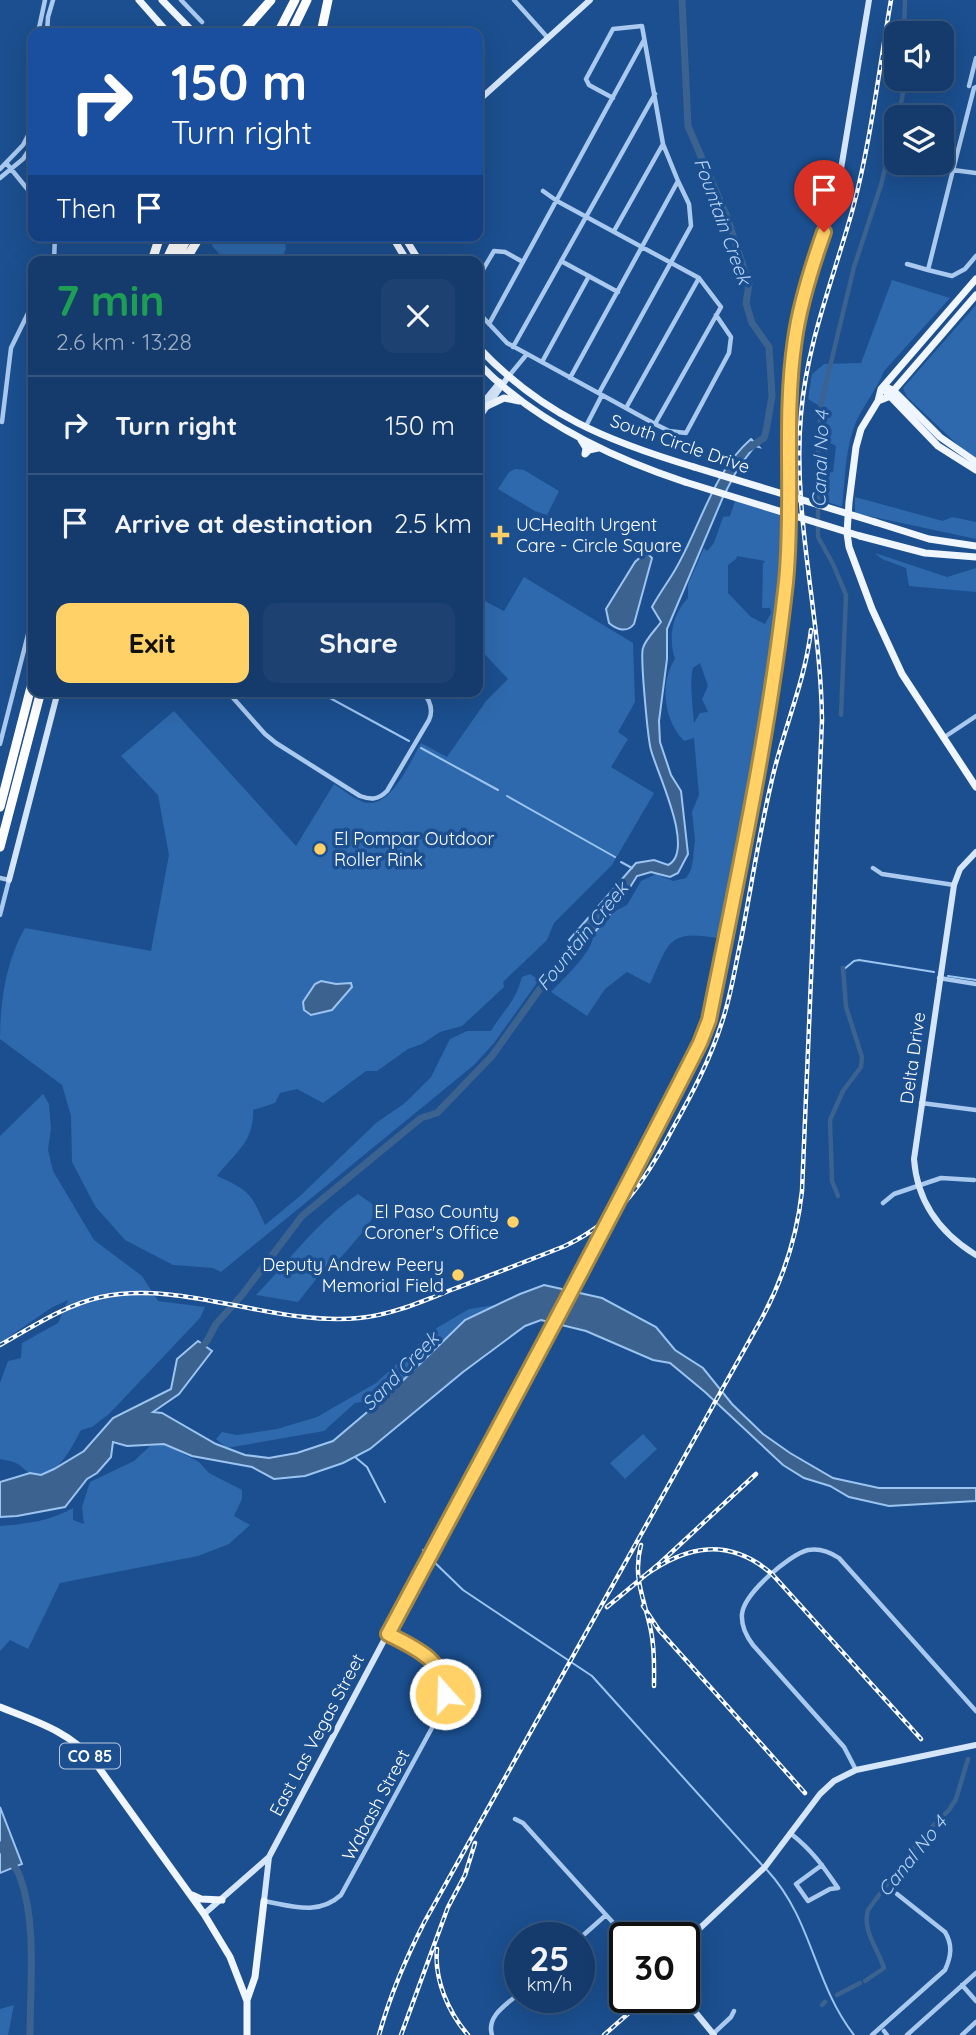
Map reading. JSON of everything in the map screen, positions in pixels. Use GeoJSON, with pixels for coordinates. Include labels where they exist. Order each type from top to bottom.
{"type":"FeatureCollection","features":[{"type":"Feature","properties":{"kind":"highway"},"geometry":{"type":"LineString","coordinates":[[248,28],[271,0]]}},
{"type":"Feature","properties":{"kind":"highway"},"geometry":{"type":"LineString","coordinates":[[281,28],[295,0]]}},
{"type":"Feature","properties":{"kind":"highway"},"geometry":{"type":"LineString","coordinates":[[293,28],[307,0]]}},
{"type":"Feature","properties":{"kind":"highway"},"geometry":{"type":"LineString","coordinates":[[322,28],[328,0]]}},
{"type":"Feature","properties":{"kind":"highway"},"geometry":{"type":"LineString","coordinates":[[0,807],[28,697]]}},
{"type":"Feature","properties":{"kind":"highway"},"geometry":{"type":"LineString","coordinates":[[0,847],[39,697]]}},
{"type":"Feature","properties":{"kind":"main road"},"geometry":{"type":"LineString","coordinates":[[139,0],[164,28]]}},
{"type":"Feature","properties":{"kind":"main road"},"geometry":{"type":"LineString","coordinates":[[162,0],[189,28]]}},
{"type":"Feature","properties":{"kind":"main road"},"geometry":{"type":"LineString","coordinates":[[976,278],[884,386],[878,401],[867,416],[856,447],[847,533],[849,547],[896,663],[976,787]]}},
{"type":"Feature","properties":{"kind":"main road"},"geometry":{"type":"LineString","coordinates":[[878,401],[891,394],[976,295]]}},
{"type":"Feature","properties":{"kind":"main road","name":"South Circle Drive"},"geometry":{"type":"LineString","coordinates":[[483,352],[508,377],[537,398],[586,427],[626,446],[937,541],[975,546]]}},
{"type":"Feature","properties":{"kind":"main road","name":"South Circle Drive"},"geometry":{"type":"LineString","coordinates":[[483,368],[522,401],[579,437],[604,450],[685,482],[907,550],[976,557]]}},
{"type":"Feature","properties":{"kind":"main road"},"geometry":{"type":"LineString","coordinates":[[884,386],[938,446],[976,470]]}},
{"type":"Feature","properties":{"kind":"main road"},"geometry":{"type":"LineString","coordinates":[[891,394],[940,437],[976,462]]}},
{"type":"Feature","properties":{"kind":"main road"},"geometry":{"type":"LineString","coordinates":[[487,406],[504,398],[522,401]]}},
{"type":"Feature","properties":{"kind":"main road"},"geometry":{"type":"LineString","coordinates":[[579,437],[586,448],[585,454],[595,448],[604,450]]}},
{"type":"Feature","properties":{"kind":"main road","name":"CO 85"},"geometry":{"type":"LineString","coordinates":[[0,1707],[51,1727],[82,1747],[94,1760],[204,1914],[235,1966],[247,2001],[247,2035]]}},
{"type":"Feature","properties":{"kind":"main road"},"geometry":{"type":"LineString","coordinates":[[187,1892],[201,1899],[222,1899]]}},
{"type":"Feature","properties":{"kind":"main road"},"geometry":{"type":"LineString","coordinates":[[247,2001],[255,1977],[264,1901]]}},
{"type":"Feature","properties":{"kind":"street"},"geometry":{"type":"LineString","coordinates":[[39,28],[45,0]]}},
{"type":"Feature","properties":{"kind":"street"},"geometry":{"type":"LineString","coordinates":[[47,28],[53,0]]}},
{"type":"Feature","properties":{"kind":"street"},"geometry":{"type":"LineString","coordinates":[[181,0],[202,22]]}},
{"type":"Feature","properties":{"kind":"street"},"geometry":{"type":"LineString","coordinates":[[483,98],[590,0]]}},
{"type":"Feature","properties":{"kind":"street","name":"East Las Vegas Street"},"geometry":{"type":"LineString","coordinates":[[264,1901],[270,1857],[547,1332],[611,1218],[700,1043],[709,1020],[760,760],[782,620],[788,555],[789,410],[795,340],[803,302],[838,187],[869,0]]}},
{"type":"Feature","properties":{"kind":"street"},"geometry":{"type":"LineString","coordinates":[[516,1],[549,39]]}},
{"type":"Feature","properties":{"kind":"street"},"geometry":{"type":"LineString","coordinates":[[586,427],[600,394],[692,221],[688,200],[663,144],[642,26],[615,28],[586,79],[589,85],[613,98]]}},
{"type":"Feature","properties":{"kind":"street"},"geometry":{"type":"LineString","coordinates":[[489,324],[645,39]]}},
{"type":"Feature","properties":{"kind":"street"},"geometry":{"type":"LineString","coordinates":[[969,86],[976,58]]}},
{"type":"Feature","properties":{"kind":"street"},"geometry":{"type":"LineString","coordinates":[[954,166],[976,88]]}},
{"type":"Feature","properties":{"kind":"street"},"geometry":{"type":"LineString","coordinates":[[513,347],[655,93]]}},
{"type":"Feature","properties":{"kind":"street"},"geometry":{"type":"LineString","coordinates":[[0,169],[23,145],[28,136]]}},
{"type":"Feature","properties":{"kind":"street"},"geometry":{"type":"LineString","coordinates":[[614,231],[663,144]]}},
{"type":"Feature","properties":{"kind":"street"},"geometry":{"type":"LineString","coordinates":[[0,178],[28,150]]}},
{"type":"Feature","properties":{"kind":"street"},"geometry":{"type":"LineString","coordinates":[[7,164],[28,190]]}},
{"type":"Feature","properties":{"kind":"street"},"geometry":{"type":"LineString","coordinates":[[954,170],[976,173]]}},
{"type":"Feature","properties":{"kind":"street"},"geometry":{"type":"LineString","coordinates":[[928,270],[952,175]]}},
{"type":"Feature","properties":{"kind":"street"},"geometry":{"type":"LineString","coordinates":[[570,378],[678,181]]}},
{"type":"Feature","properties":{"kind":"street"},"geometry":{"type":"LineString","coordinates":[[543,191],[699,278],[721,307],[654,424]]}},
{"type":"Feature","properties":{"kind":"street"},"geometry":{"type":"LineString","coordinates":[[483,270],[495,251],[505,252],[523,262]]}},
{"type":"Feature","properties":{"kind":"street"},"geometry":{"type":"LineString","coordinates":[[908,264],[952,276],[965,269],[976,256]]}},
{"type":"Feature","properties":{"kind":"street"},"geometry":{"type":"LineString","coordinates":[[561,261],[618,292]]}},
{"type":"Feature","properties":{"kind":"street"},"geometry":{"type":"LineString","coordinates":[[542,362],[589,276]]}},
{"type":"Feature","properties":{"kind":"street"},"geometry":{"type":"LineString","coordinates":[[626,408],[699,278]]}},
{"type":"Feature","properties":{"kind":"street"},"geometry":{"type":"LineString","coordinates":[[2,422],[11,348],[28,313]]}},
{"type":"Feature","properties":{"kind":"street"},"geometry":{"type":"LineString","coordinates":[[483,317],[513,347],[654,424],[674,432],[686,433],[729,353],[731,337],[716,315]]}},
{"type":"Feature","properties":{"kind":"street"},"geometry":{"type":"LineString","coordinates":[[483,404],[527,354]]}},
{"type":"Feature","properties":{"kind":"street"},"geometry":{"type":"LineString","coordinates":[[483,412],[501,384]]}},
{"type":"Feature","properties":{"kind":"street"},"geometry":{"type":"LineString","coordinates":[[0,744],[28,635]]}},
{"type":"Feature","properties":{"kind":"street"},"geometry":{"type":"LineString","coordinates":[[0,915],[56,697]]}},
{"type":"Feature","properties":{"kind":"street"},"geometry":{"type":"LineString","coordinates":[[232,697],[276,743],[360,796],[375,799],[387,791],[429,720],[431,705],[426,697]]}},
{"type":"Feature","properties":{"kind":"street"},"geometry":{"type":"LineString","coordinates":[[942,738],[976,716]]}},
{"type":"Feature","properties":{"kind":"street","name":"Delta Drive"},"geometry":{"type":"LineString","coordinates":[[976,852],[960,869],[954,885],[914,1159],[918,1185],[929,1208],[942,1228],[976,1255]]}},
{"type":"Feature","properties":{"kind":"street"},"geometry":{"type":"LineString","coordinates":[[873,868],[882,874],[954,885]]}},
{"type":"Feature","properties":{"kind":"street"},"geometry":{"type":"LineString","coordinates":[[0,878],[9,880]]}},
{"type":"Feature","properties":{"kind":"street"},"geometry":{"type":"LineString","coordinates":[[939,978],[976,984]]}},
{"type":"Feature","properties":{"kind":"street"},"geometry":{"type":"LineString","coordinates":[[921,1103],[976,1110]]}},
{"type":"Feature","properties":{"kind":"street"},"geometry":{"type":"LineString","coordinates":[[883,1203],[894,1194],[941,1178],[974,1180]]}},
{"type":"Feature","properties":{"kind":"street"},"geometry":{"type":"LineString","coordinates":[[856,1770],[844,1747],[755,1648],[744,1631],[742,1616],[747,1601],[794,1556],[808,1550],[826,1551],[835,1556],[976,1711]]}},
{"type":"Feature","properties":{"kind":"street","name":"Wabash Street"},"geometry":{"type":"LineString","coordinates":[[264,1901],[300,1908],[317,1908],[329,1904],[341,1895],[439,1715],[445,1694],[439,1669],[423,1653],[388,1634]]}},
{"type":"Feature","properties":{"kind":"street"},"geometry":{"type":"LineString","coordinates":[[700,1928],[759,1873],[825,1788],[841,1776],[856,1770],[976,1745]]}},
{"type":"Feature","properties":{"kind":"street"},"geometry":{"type":"LineString","coordinates":[[515,1819],[523,1823],[612,1922]]}},
{"type":"Feature","properties":{"kind":"street"},"geometry":{"type":"LineString","coordinates":[[790,1833],[810,1849],[822,1865],[838,1888],[830,1889],[808,1901],[796,1884],[822,1865]]}},
{"type":"Feature","properties":{"kind":"street","name":"East Las Vegas Street"},"geometry":{"type":"LineString","coordinates":[[204,1914],[270,1857]]}},
{"type":"Feature","properties":{"kind":"street"},"geometry":{"type":"LineString","coordinates":[[872,2035],[945,1970],[949,1961],[949,1938],[897,1894]]}},
{"type":"Feature","properties":{"kind":"street"},"geometry":{"type":"LineString","coordinates":[[595,1925],[606,1915]]}},
{"type":"Feature","properties":{"kind":"street"},"geometry":{"type":"LineString","coordinates":[[907,2035],[976,1973]]}},
{"type":"Feature","properties":{"kind":"street"},"geometry":{"type":"LineString","coordinates":[[962,1985],[976,2001]]}},
{"type":"Feature","properties":{"kind":"street"},"geometry":{"type":"LineString","coordinates":[[492,2035],[490,2025],[493,2018],[504,2008]]}},
{"type":"Feature","properties":{"kind":"street"},"geometry":{"type":"LineString","coordinates":[[696,2013],[713,2035],[734,2011]]}},
{"type":"Feature","properties":{"kind":"street"},"geometry":{"type":"LineString","coordinates":[[962,2035],[976,2022]]}},
{"type":"Feature","properties":{"kind":"shaded area"},"geometry":{"type":"Polygon","coordinates":[[[212,242],[285,242],[286,249],[282,256],[221,256],[212,246],[212,242]]]}},
{"type":"Feature","properties":{"kind":"shaded area"},"geometry":{"type":"Polygon","coordinates":[[[892,280],[950,298],[884,371],[860,414],[848,449],[842,507],[822,500],[821,474],[833,472],[836,446],[824,440],[826,410],[808,399],[812,374],[824,364],[861,363],[892,280]]]}},
{"type":"Feature","properties":{"kind":"shaded area"},"geometry":{"type":"Polygon","coordinates":[[[976,305],[976,462],[907,397],[903,388],[976,305]]]}},
{"type":"Feature","properties":{"kind":"shaded area"},"geometry":{"type":"Polygon","coordinates":[[[515,469],[524,470],[559,491],[547,515],[498,489],[509,472],[515,469]]]}},
{"type":"Feature","properties":{"kind":"shaded area"},"geometry":{"type":"Polygon","coordinates":[[[855,497],[943,521],[952,517],[976,522],[976,539],[855,513],[855,497]]]}},
{"type":"Feature","properties":{"kind":"shaded area"},"geometry":{"type":"Polygon","coordinates":[[[736,498],[789,512],[788,555],[781,565],[776,601],[774,640],[778,644],[737,878],[729,892],[717,938],[688,936],[672,942],[661,958],[650,984],[627,972],[605,989],[587,1016],[551,992],[583,957],[589,949],[593,935],[611,913],[627,905],[641,881],[656,874],[673,881],[686,878],[691,870],[695,840],[692,812],[699,795],[694,738],[684,741],[672,723],[666,702],[667,679],[675,659],[673,627],[678,612],[688,598],[688,584],[704,548],[707,551],[714,543],[723,517],[730,516],[736,498]],[[737,556],[728,565],[728,593],[751,617],[765,624],[771,613],[770,608],[762,608],[765,561],[737,556]],[[700,663],[693,668],[692,674],[694,723],[700,713],[708,712],[702,699],[708,686],[700,663]]]}},
{"type":"Feature","properties":{"kind":"shaded area"},"geometry":{"type":"Polygon","coordinates":[[[875,553],[947,577],[976,568],[976,592],[909,586],[906,568],[882,559],[875,553]]]}},
{"type":"Feature","properties":{"kind":"shaded area"},"geometry":{"type":"Polygon","coordinates":[[[524,577],[633,643],[635,702],[618,732],[628,739],[611,767],[654,793],[612,865],[554,923],[547,940],[503,982],[504,987],[462,1026],[440,1032],[422,1044],[408,1049],[377,1071],[366,1071],[323,1103],[297,1089],[280,1093],[275,1103],[253,1110],[247,1139],[217,1176],[248,1194],[265,1225],[300,1196],[376,1123],[405,1103],[431,1077],[450,1039],[467,1031],[491,1031],[513,1000],[522,977],[530,974],[539,980],[494,1043],[474,1065],[221,1272],[213,1268],[173,1265],[125,1240],[95,1206],[72,1162],[71,1116],[62,1085],[0,1039],[5,982],[18,940],[25,928],[151,951],[169,855],[158,795],[121,756],[174,711],[296,846],[334,784],[363,802],[373,803],[382,799],[398,783],[421,743],[447,757],[486,701],[508,679],[483,652],[483,600],[504,611],[524,577]]]}},
{"type":"Feature","properties":{"kind":"shaded area"},"geometry":{"type":"Polygon","coordinates":[[[43,1094],[49,1104],[51,1128],[48,1150],[53,1171],[94,1240],[142,1276],[158,1301],[205,1307],[200,1318],[109,1414],[92,1427],[81,1430],[62,1462],[47,1473],[39,1475],[28,1472],[14,1462],[0,1459],[0,1383],[8,1361],[21,1358],[22,1343],[58,1323],[68,1300],[51,1308],[0,1343],[0,1136],[43,1094]]]}},
{"type":"Feature","properties":{"kind":"shaded area"},"geometry":{"type":"Polygon","coordinates":[[[358,1194],[378,1208],[367,1227],[337,1262],[325,1268],[298,1302],[256,1295],[317,1228],[358,1194]]]}},
{"type":"Feature","properties":{"kind":"shaded area"},"geometry":{"type":"Polygon","coordinates":[[[495,1305],[465,1320],[368,1412],[362,1402],[355,1403],[324,1431],[227,1448],[216,1439],[222,1432],[237,1435],[277,1429],[317,1417],[376,1383],[435,1329],[469,1309],[495,1305]]]}},
{"type":"Feature","properties":{"kind":"shaded area"},"geometry":{"type":"Polygon","coordinates":[[[643,1434],[657,1449],[625,1479],[610,1463],[643,1434]]]}},
{"type":"Feature","properties":{"kind":"shaded area"},"geometry":{"type":"Polygon","coordinates":[[[164,1444],[199,1462],[209,1473],[242,1490],[242,1499],[234,1516],[250,1525],[229,1544],[198,1556],[60,1583],[28,1649],[10,1640],[0,1651],[0,1526],[38,1521],[73,1508],[73,1520],[84,1524],[82,1507],[90,1482],[134,1461],[150,1446],[164,1444]]]}},
{"type":"Feature","properties":{"kind":"shaded area"},"geometry":{"type":"Polygon","coordinates":[[[14,2005],[8,2035],[0,2035],[0,2009],[14,2005]]]}},
{"type":"Feature","properties":{"kind":"water"},"geometry":{"type":"Polygon","coordinates":[[[751,439],[759,447],[755,446],[738,468],[723,497],[667,629],[667,659],[659,721],[660,742],[671,775],[681,791],[688,854],[678,873],[670,877],[651,872],[637,876],[624,897],[579,951],[569,940],[636,863],[654,860],[668,865],[676,857],[677,829],[651,750],[643,681],[643,648],[661,622],[652,607],[675,570],[726,468],[751,439]]]}},
{"type":"Feature","properties":{"kind":"water"},"geometry":{"type":"Polygon","coordinates":[[[646,552],[652,558],[634,624],[628,629],[619,629],[609,623],[606,609],[635,562],[646,552]]]}},
{"type":"Feature","properties":{"kind":"water"},"geometry":{"type":"Polygon","coordinates":[[[321,981],[351,983],[352,987],[332,1010],[311,1015],[304,1010],[303,1002],[315,984],[321,981]]]}},
{"type":"Feature","properties":{"kind":"water"},"geometry":{"type":"Polygon","coordinates":[[[544,1285],[602,1298],[656,1327],[675,1350],[703,1368],[732,1404],[763,1434],[833,1478],[879,1488],[976,1488],[976,1501],[889,1506],[849,1497],[830,1486],[804,1478],[783,1465],[670,1363],[653,1360],[586,1331],[541,1320],[525,1326],[463,1372],[370,1449],[343,1463],[305,1476],[274,1479],[252,1467],[192,1456],[164,1444],[127,1446],[113,1442],[111,1457],[97,1473],[87,1479],[65,1507],[0,1517],[0,1482],[30,1473],[41,1475],[84,1451],[113,1418],[171,1389],[177,1359],[198,1341],[212,1351],[179,1394],[153,1412],[162,1413],[216,1444],[245,1455],[269,1458],[297,1453],[333,1441],[392,1391],[465,1320],[544,1285]]]}},
{"type":"Feature","properties":{"kind":"water"},"geometry":{"type":"Polygon","coordinates":[[[0,1807],[22,1864],[0,1873],[0,1807]]]}},
{"type":"Feature","properties":{"kind":"waterway","name":"Fountain Creek"},"geometry":{"type":"LineString","coordinates":[[682,0],[688,126],[727,217],[749,284],[746,303],[752,323],[769,347],[772,396],[766,431],[764,438],[749,448]]}},
{"type":"Feature","properties":{"kind":"waterway","name":"Canal No 4"},"geometry":{"type":"LineString","coordinates":[[904,21],[905,0]]}},
{"type":"Feature","properties":{"kind":"waterway","name":"Canal No 4"},"geometry":{"type":"LineString","coordinates":[[901,105],[903,91]]}},
{"type":"Feature","properties":{"kind":"waterway","name":"Canal No 4"},"geometry":{"type":"LineString","coordinates":[[841,715],[846,595],[818,537],[821,404],[854,267],[884,172]]}},
{"type":"Feature","properties":{"kind":"waterway"},"geometry":{"type":"LineString","coordinates":[[328,697],[409,741]]}},
{"type":"Feature","properties":{"kind":"waterway"},"geometry":{"type":"LineString","coordinates":[[421,748],[498,790]]}},
{"type":"Feature","properties":{"kind":"waterway"},"geometry":{"type":"LineString","coordinates":[[507,796],[615,857]]}},
{"type":"Feature","properties":{"kind":"waterway"},"geometry":{"type":"LineString","coordinates":[[621,862],[632,868]]}},
{"type":"Feature","properties":{"kind":"waterway","name":"Fountain Creek"},"geometry":{"type":"LineString","coordinates":[[199,1350],[216,1324],[242,1295],[302,1216],[421,1118],[437,1113],[492,1056],[577,937]]}},
{"type":"Feature","properties":{"kind":"waterway"},"geometry":{"type":"LineString","coordinates":[[843,970],[859,960],[934,972]]}},
{"type":"Feature","properties":{"kind":"waterway","name":"Canal No 4"},"geometry":{"type":"LineString","coordinates":[[838,1196],[832,1181],[830,1120],[843,1091],[861,1067],[862,1057],[846,1007],[843,968]]}},
{"type":"Feature","properties":{"kind":"waterway"},"geometry":{"type":"LineString","coordinates":[[948,976],[976,980]]}},
{"type":"Feature","properties":{"kind":"waterway"},"geometry":{"type":"LineString","coordinates":[[355,1457],[367,1467],[385,1502]]}},
{"type":"Feature","properties":{"kind":"waterway"},"geometry":{"type":"LineString","coordinates":[[423,1550],[427,1554]]}},
{"type":"Feature","properties":{"kind":"waterway"},"geometry":{"type":"LineString","coordinates":[[430,1558],[463,1590],[592,1676],[763,1866]]}},
{"type":"Feature","properties":{"kind":"waterway","name":"Canal No 4"},"geometry":{"type":"LineString","coordinates":[[865,1981],[884,1968],[867,1926],[868,1910],[922,1837],[949,1810],[956,1799],[968,1759]]}},
{"type":"Feature","properties":{"kind":"waterway","name":"Fountain Creek"},"geometry":{"type":"LineString","coordinates":[[0,1845],[20,1877],[29,1914],[30,2035]]}},
{"type":"Feature","properties":{"kind":"waterway"},"geometry":{"type":"LineString","coordinates":[[767,1870],[794,1909],[830,1994],[854,2035]]}},
{"type":"Feature","properties":{"kind":"waterway","name":"Canal No 4"},"geometry":{"type":"LineString","coordinates":[[837,1995],[860,1983]]}},
{"type":"Feature","properties":{"kind":"waterway","name":"Canal No 4"},"geometry":{"type":"LineString","coordinates":[[822,2005],[825,2002]]}},
{"type":"Feature","properties":{"kind":"railway"},"geometry":{"type":"LineString","coordinates":[[379,2035],[399,1977],[425,1921],[762,1318],[777,1287],[793,1241],[802,1191],[822,720],[817,643],[800,491],[801,414],[815,335],[859,183],[891,0]]}},
{"type":"Feature","properties":{"kind":"railway"},"geometry":{"type":"LineString","coordinates":[[0,1345],[75,1305],[101,1297],[132,1293],[196,1298],[295,1316],[327,1319],[383,1314],[565,1246],[602,1224],[641,1182],[663,1147],[700,1076],[722,1022],[733,981],[771,784],[804,669],[811,630]]}},
{"type":"Feature","properties":{"kind":"railway"},"geometry":{"type":"LineString","coordinates":[[607,1607],[660,1563],[756,1474]]}},
{"type":"Feature","properties":{"kind":"railway"},"geometry":{"type":"LineString","coordinates":[[641,1545],[639,1579],[652,1638],[654,1686]]}},
{"type":"Feature","properties":{"kind":"railway"},"geometry":{"type":"LineString","coordinates":[[644,1576],[660,1565],[692,1552],[724,1550],[756,1562],[772,1574],[921,1739]]}},
{"type":"Feature","properties":{"kind":"railway"},"geometry":{"type":"LineString","coordinates":[[643,1606],[659,1630],[805,1793]]}},
{"type":"Feature","properties":{"kind":"railway"},"geometry":{"type":"LineString","coordinates":[[401,2035],[448,1907],[465,1875],[475,1843]]}},
{"type":"Feature","properties":{"kind":"railway"},"geometry":{"type":"LineString","coordinates":[[437,1949],[438,1972],[444,1995],[454,2016],[468,2035]]}},
{"type":"Feature","properties":{"kind":"railway"},"geometry":{"type":"LineString","coordinates":[[604,2035],[629,2013]]}},
{"type":"Feature","properties":{"kind":"place","name":"UCHealth Urgent Care - Circle Square"},"geometry":{"type":"Point","coordinates":[500,535]}},
{"type":"Feature","properties":{"kind":"place","name":"El Pompar Outdoor Roller Rink"},"geometry":{"type":"Point","coordinates":[320,849]}},
{"type":"Feature","properties":{"kind":"place","name":"El Paso County Coroner's Office"},"geometry":{"type":"Point","coordinates":[513,1222]}},
{"type":"Feature","properties":{"kind":"place","name":"Deputy Andrew Peery Memorial Field"},"geometry":{"type":"Point","coordinates":[458,1275]}},
{"type":"Feature","properties":{"kind":"route"},"geometry":{"type":"LineString","coordinates":[[445,1694],[439,1669],[432,1660],[388,1634],[547,1332],[611,1218],[700,1043],[709,1020],[774,675],[788,555],[789,410],[795,340],[803,302],[824,232]]}},
{"type":"Feature","properties":{"kind":"water label","name":"Sand Creek"},"geometry":{"type":"Point","coordinates":[400,1371]}}]}
